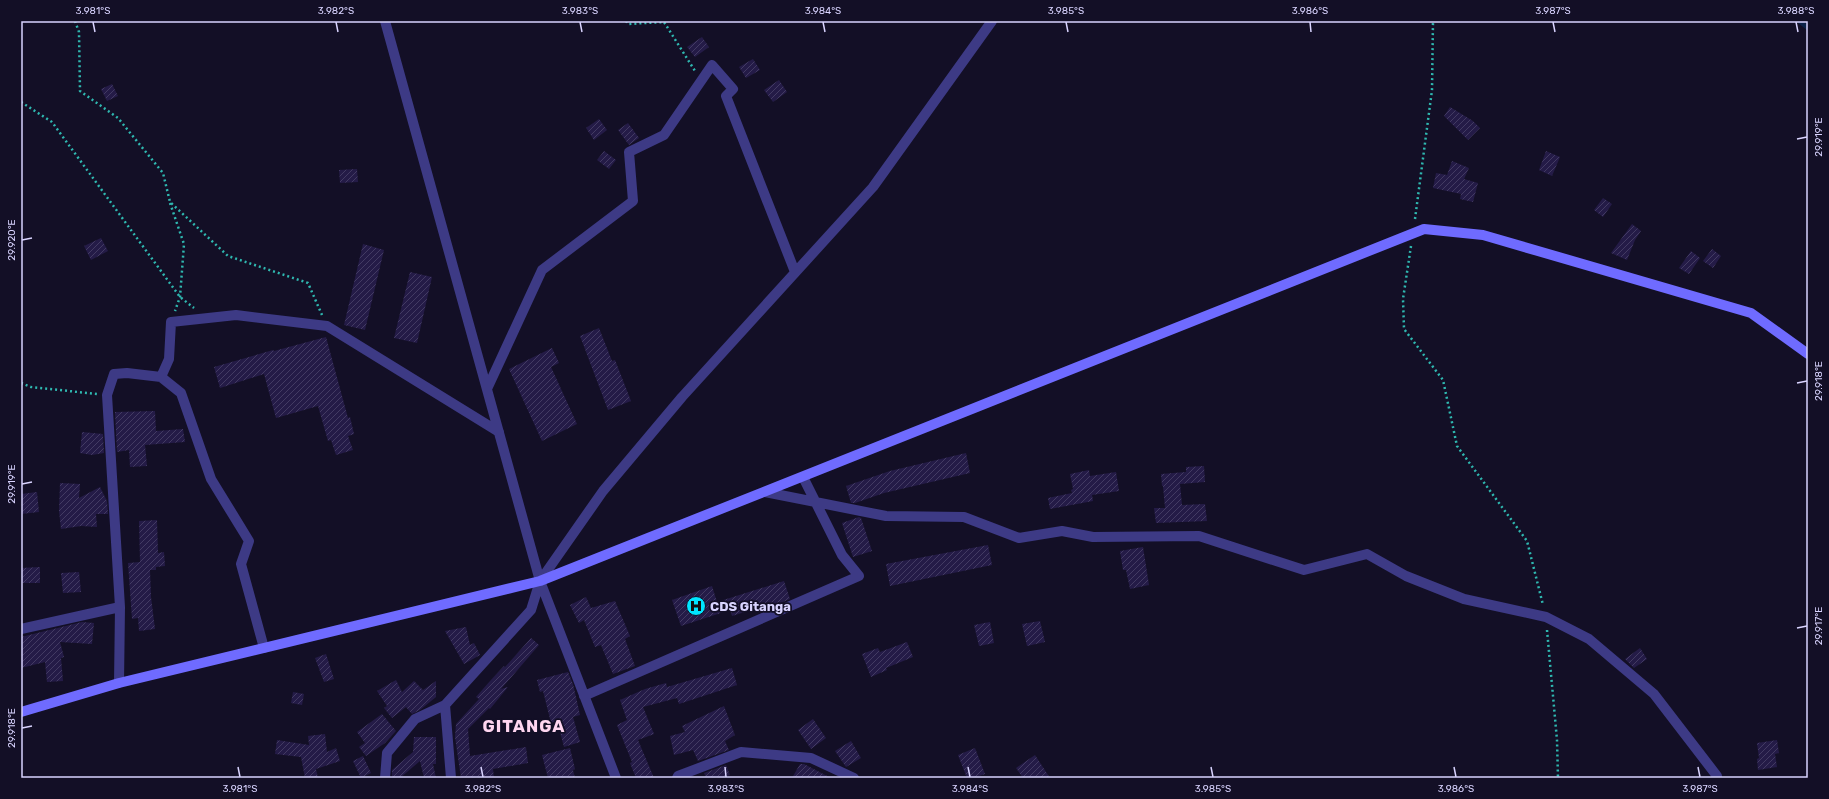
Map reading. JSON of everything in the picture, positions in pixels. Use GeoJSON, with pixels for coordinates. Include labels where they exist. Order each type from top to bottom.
{"type":"FeatureCollection","features":[{"type":"Feature","properties":{"kind":"main road"},"geometry":{"type":"LineString","coordinates":[[21,712],[119,683],[540,581],[1424,229],[1483,235],[1751,313],[1808,354]]}},
{"type":"Feature","properties":{"kind":"street"},"geometry":{"type":"LineString","coordinates":[[385,21],[540,581],[616,778]]}},
{"type":"Feature","properties":{"kind":"street"},"geometry":{"type":"LineString","coordinates":[[385,778],[387,753],[415,719],[445,705],[531,610],[540,581],[603,490],[682,398],[873,187],[992,21]]}},
{"type":"Feature","properties":{"kind":"street"},"geometry":{"type":"LineString","coordinates":[[487,389],[542,270],[632,201],[629,152],[664,135],[712,65],[733,89],[726,96],[796,272]]}},
{"type":"Feature","properties":{"kind":"street"},"geometry":{"type":"LineString","coordinates":[[161,377],[170,359],[171,322],[236,315],[327,326],[499,432]]}},
{"type":"Feature","properties":{"kind":"street"},"geometry":{"type":"LineString","coordinates":[[119,683],[120,607],[107,395],[114,374],[126,373],[161,377],[181,393],[211,479],[249,541],[241,564],[264,648]]}},
{"type":"Feature","properties":{"kind":"street"},"geometry":{"type":"LineString","coordinates":[[584,696],[859,576],[842,555],[803,477]]}},
{"type":"Feature","properties":{"kind":"street"},"geometry":{"type":"LineString","coordinates":[[765,492],[886,516],[964,517],[1019,538],[1062,531],[1093,537],[1199,536],[1304,570],[1367,554],[1406,576],[1464,599],[1546,618],[1589,639],[1654,694],[1717,778]]}},
{"type":"Feature","properties":{"kind":"street"},"geometry":{"type":"LineString","coordinates":[[21,629],[120,607]]}},
{"type":"Feature","properties":{"kind":"street"},"geometry":{"type":"LineString","coordinates":[[445,705],[451,778]]}},
{"type":"Feature","properties":{"kind":"street"},"geometry":{"type":"LineString","coordinates":[[677,778],[678,776],[741,752],[810,758],[854,778]]}},
{"type":"Feature","properties":{"kind":"path"},"geometry":{"type":"LineString","coordinates":[[75,21],[80,32],[80,91],[118,118],[163,173],[170,202],[184,244],[180,296],[171,322]]}},
{"type":"Feature","properties":{"kind":"path"},"geometry":{"type":"LineString","coordinates":[[626,21],[628,24],[664,22],[701,81]]}},
{"type":"Feature","properties":{"kind":"path"},"geometry":{"type":"LineString","coordinates":[[1433,21],[1432,90],[1403,299],[1404,329],[1443,380],[1457,446],[1527,541],[1546,618],[1557,740],[1558,778]]}},
{"type":"Feature","properties":{"kind":"path"},"geometry":{"type":"LineString","coordinates":[[21,102],[52,122],[180,296],[207,318]]}},
{"type":"Feature","properties":{"kind":"path"},"geometry":{"type":"LineString","coordinates":[[170,202],[228,256],[308,283],[327,326]]}},
{"type":"Feature","properties":{"kind":"path"},"geometry":{"type":"LineString","coordinates":[[21,383],[31,387],[107,395]]}},
{"type":"Feature","properties":{"kind":"building"},"geometry":{"type":"Polygon","coordinates":[[[702,37],[709,47],[695,57],[687,47],[702,37]]]}},
{"type":"Feature","properties":{"kind":"building"},"geometry":{"type":"Polygon","coordinates":[[[753,59],[760,70],[746,78],[739,67],[753,59]]]}},
{"type":"Feature","properties":{"kind":"building"},"geometry":{"type":"Polygon","coordinates":[[[779,80],[787,92],[773,102],[764,90],[779,80]]]}},
{"type":"Feature","properties":{"kind":"building"},"geometry":{"type":"Polygon","coordinates":[[[112,84],[118,96],[107,101],[101,89],[112,84]]]}},
{"type":"Feature","properties":{"kind":"building"},"geometry":{"type":"Polygon","coordinates":[[[1450,107],[1473,121],[1480,128],[1468,140],[1444,116],[1450,107]]]}},
{"type":"Feature","properties":{"kind":"building"},"geometry":{"type":"Polygon","coordinates":[[[599,119],[607,130],[594,140],[586,128],[599,119]]]}},
{"type":"Feature","properties":{"kind":"building"},"geometry":{"type":"Polygon","coordinates":[[[628,123],[639,138],[629,145],[618,130],[628,123]]]}},
{"type":"Feature","properties":{"kind":"building"},"geometry":{"type":"Polygon","coordinates":[[[604,151],[616,160],[609,169],[597,160],[604,151]]]}},
{"type":"Feature","properties":{"kind":"building"},"geometry":{"type":"Polygon","coordinates":[[[1546,151],[1560,157],[1552,176],[1539,170],[1546,151]]]}},
{"type":"Feature","properties":{"kind":"building"},"geometry":{"type":"Polygon","coordinates":[[[1452,161],[1469,168],[1464,179],[1478,183],[1473,202],[1460,199],[1461,194],[1433,188],[1436,173],[1447,175],[1452,161]]]}},
{"type":"Feature","properties":{"kind":"building"},"geometry":{"type":"Polygon","coordinates":[[[357,169],[358,182],[340,183],[339,170],[357,169]]]}},
{"type":"Feature","properties":{"kind":"building"},"geometry":{"type":"Polygon","coordinates":[[[1603,198],[1612,204],[1603,217],[1594,210],[1603,198]]]}},
{"type":"Feature","properties":{"kind":"building"},"geometry":{"type":"Polygon","coordinates":[[[1632,224],[1641,231],[1635,240],[1627,260],[1611,253],[1632,224]]]}},
{"type":"Feature","properties":{"kind":"building"},"geometry":{"type":"Polygon","coordinates":[[[101,238],[108,251],[91,260],[84,246],[101,238]]]}},
{"type":"Feature","properties":{"kind":"building"},"geometry":{"type":"Polygon","coordinates":[[[363,244],[384,250],[365,330],[344,325],[363,244]]]}},
{"type":"Feature","properties":{"kind":"building"},"geometry":{"type":"Polygon","coordinates":[[[1712,249],[1721,256],[1713,268],[1703,261],[1712,249]]]}},
{"type":"Feature","properties":{"kind":"building"},"geometry":{"type":"Polygon","coordinates":[[[1691,251],[1700,258],[1689,274],[1679,268],[1691,251]]]}},
{"type":"Feature","properties":{"kind":"building"},"geometry":{"type":"Polygon","coordinates":[[[410,272],[432,277],[417,343],[394,338],[410,272]]]}},
{"type":"Feature","properties":{"kind":"building"},"geometry":{"type":"Polygon","coordinates":[[[599,328],[612,361],[615,360],[631,401],[608,410],[580,336],[599,328]]]}},
{"type":"Feature","properties":{"kind":"building"},"geometry":{"type":"Polygon","coordinates":[[[326,337],[348,418],[350,417],[354,434],[348,436],[353,450],[336,455],[331,440],[328,441],[318,406],[276,418],[264,374],[220,388],[214,367],[326,337]]]}},
{"type":"Feature","properties":{"kind":"building"},"geometry":{"type":"Polygon","coordinates":[[[552,348],[559,363],[551,367],[577,424],[542,441],[509,369],[552,348]]]}},
{"type":"Feature","properties":{"kind":"building"},"geometry":{"type":"Polygon","coordinates":[[[155,411],[156,431],[183,429],[185,442],[145,445],[147,466],[130,467],[129,450],[117,452],[115,412],[155,411]]]}},
{"type":"Feature","properties":{"kind":"building"},"geometry":{"type":"Polygon","coordinates":[[[82,432],[103,434],[104,453],[92,455],[80,453],[82,432]]]}},
{"type":"Feature","properties":{"kind":"building"},"geometry":{"type":"Polygon","coordinates":[[[966,453],[970,473],[884,493],[851,503],[846,486],[890,471],[966,453]]]}},
{"type":"Feature","properties":{"kind":"building"},"geometry":{"type":"Polygon","coordinates":[[[1204,466],[1205,482],[1180,484],[1182,505],[1205,504],[1207,521],[1156,523],[1154,508],[1165,508],[1161,474],[1186,472],[1186,467],[1204,466]]]}},
{"type":"Feature","properties":{"kind":"building"},"geometry":{"type":"Polygon","coordinates":[[[1089,470],[1090,476],[1116,472],[1119,491],[1092,495],[1093,501],[1050,509],[1048,498],[1072,493],[1071,490],[1073,489],[1070,474],[1089,470]]]}},
{"type":"Feature","properties":{"kind":"building"},"geometry":{"type":"Polygon","coordinates":[[[60,483],[80,484],[79,498],[100,487],[107,501],[108,514],[96,514],[97,527],[81,526],[61,529],[59,511],[60,483]]]}},
{"type":"Feature","properties":{"kind":"building"},"geometry":{"type":"Polygon","coordinates":[[[37,492],[39,512],[21,514],[21,494],[37,492]]]}},
{"type":"Feature","properties":{"kind":"building"},"geometry":{"type":"Polygon","coordinates":[[[859,517],[861,518],[872,551],[853,557],[842,523],[859,517]]]}},
{"type":"Feature","properties":{"kind":"building"},"geometry":{"type":"Polygon","coordinates":[[[157,520],[158,553],[164,552],[165,566],[156,567],[156,570],[150,570],[151,597],[155,629],[139,631],[138,618],[132,619],[128,563],[140,562],[139,521],[157,520]]]}},
{"type":"Feature","properties":{"kind":"building"},"geometry":{"type":"Polygon","coordinates":[[[988,545],[992,565],[890,586],[886,564],[988,545]]]}},
{"type":"Feature","properties":{"kind":"building"},"geometry":{"type":"Polygon","coordinates":[[[1143,547],[1149,585],[1130,589],[1126,570],[1123,570],[1120,551],[1143,547]]]}},
{"type":"Feature","properties":{"kind":"building"},"geometry":{"type":"Polygon","coordinates":[[[40,567],[40,583],[21,583],[21,568],[40,567]]]}},
{"type":"Feature","properties":{"kind":"building"},"geometry":{"type":"Polygon","coordinates":[[[79,572],[81,592],[63,593],[61,573],[79,572]]]}},
{"type":"Feature","properties":{"kind":"building"},"geometry":{"type":"Polygon","coordinates":[[[784,581],[790,599],[778,604],[764,608],[764,606],[732,616],[730,610],[681,626],[672,600],[712,586],[717,602],[784,581]]]}},
{"type":"Feature","properties":{"kind":"building"},"geometry":{"type":"Polygon","coordinates":[[[586,597],[591,608],[615,601],[630,636],[625,639],[635,666],[613,674],[601,645],[595,647],[584,620],[579,623],[570,605],[586,597]]]}},
{"type":"Feature","properties":{"kind":"building"},"geometry":{"type":"Polygon","coordinates":[[[1040,621],[1045,642],[1027,646],[1022,624],[1040,621]]]}},
{"type":"Feature","properties":{"kind":"building"},"geometry":{"type":"Polygon","coordinates":[[[82,622],[94,623],[92,644],[60,642],[64,657],[61,658],[63,681],[47,682],[45,662],[21,668],[21,637],[82,622]]]}},
{"type":"Feature","properties":{"kind":"building"},"geometry":{"type":"Polygon","coordinates":[[[990,622],[994,643],[979,646],[974,625],[990,622]]]}},
{"type":"Feature","properties":{"kind":"building"},"geometry":{"type":"Polygon","coordinates":[[[466,627],[470,645],[474,643],[480,655],[464,664],[445,631],[466,627]]]}},
{"type":"Feature","properties":{"kind":"building"},"geometry":{"type":"Polygon","coordinates":[[[531,638],[539,645],[501,689],[508,687],[490,709],[489,708],[468,729],[470,756],[526,747],[528,763],[493,769],[494,778],[461,778],[455,737],[456,724],[479,699],[476,697],[531,638]]]}},
{"type":"Feature","properties":{"kind":"building"},"geometry":{"type":"Polygon","coordinates":[[[907,642],[913,657],[886,668],[887,670],[871,677],[862,654],[878,648],[880,652],[907,642]]]}},
{"type":"Feature","properties":{"kind":"building"},"geometry":{"type":"Polygon","coordinates":[[[1640,648],[1647,659],[1634,668],[1625,659],[1640,648]]]}},
{"type":"Feature","properties":{"kind":"building"},"geometry":{"type":"Polygon","coordinates":[[[326,654],[334,679],[324,682],[315,658],[326,654]]]}},
{"type":"Feature","properties":{"kind":"building"},"geometry":{"type":"Polygon","coordinates":[[[732,668],[737,685],[679,704],[677,698],[643,707],[654,734],[638,740],[654,778],[636,778],[630,763],[632,762],[617,725],[627,720],[620,700],[645,689],[666,683],[667,687],[732,668]]]}},
{"type":"Feature","properties":{"kind":"building"},"geometry":{"type":"Polygon","coordinates":[[[568,672],[573,684],[580,715],[573,717],[580,742],[564,747],[557,721],[551,723],[543,691],[540,692],[537,680],[568,672]]]}},
{"type":"Feature","properties":{"kind":"building"},"geometry":{"type":"Polygon","coordinates":[[[396,680],[402,692],[414,681],[423,690],[436,681],[436,697],[420,710],[412,714],[406,707],[392,718],[384,708],[387,706],[377,691],[396,680]]]}},
{"type":"Feature","properties":{"kind":"building"},"geometry":{"type":"Polygon","coordinates":[[[293,692],[304,694],[302,705],[291,703],[293,692]]]}},
{"type":"Feature","properties":{"kind":"building"},"geometry":{"type":"Polygon","coordinates":[[[724,706],[735,735],[725,741],[729,750],[698,761],[693,750],[674,755],[670,736],[685,732],[682,726],[724,706]]]}},
{"type":"Feature","properties":{"kind":"building"},"geometry":{"type":"Polygon","coordinates":[[[382,714],[396,731],[385,743],[366,756],[359,747],[365,743],[357,732],[382,714]]]}},
{"type":"Feature","properties":{"kind":"building"},"geometry":{"type":"Polygon","coordinates":[[[813,719],[826,738],[811,749],[798,730],[813,719]]]}},
{"type":"Feature","properties":{"kind":"building"},"geometry":{"type":"Polygon","coordinates":[[[325,734],[327,752],[336,748],[340,761],[316,769],[318,778],[305,778],[301,757],[275,754],[277,740],[309,745],[308,736],[325,734]]]}},
{"type":"Feature","properties":{"kind":"building"},"geometry":{"type":"Polygon","coordinates":[[[414,737],[436,737],[436,764],[433,764],[436,778],[424,778],[420,761],[400,778],[392,778],[392,770],[413,752],[414,737]]]}},
{"type":"Feature","properties":{"kind":"building"},"geometry":{"type":"Polygon","coordinates":[[[1777,740],[1779,753],[1775,754],[1777,767],[1758,770],[1757,759],[1759,758],[1757,743],[1777,740]]]}},
{"type":"Feature","properties":{"kind":"building"},"geometry":{"type":"Polygon","coordinates":[[[851,741],[861,758],[846,767],[835,751],[851,741]]]}},
{"type":"Feature","properties":{"kind":"building"},"geometry":{"type":"Polygon","coordinates":[[[570,748],[575,769],[573,770],[575,778],[548,778],[542,755],[570,748]]]}},
{"type":"Feature","properties":{"kind":"building"},"geometry":{"type":"Polygon","coordinates":[[[975,748],[985,774],[973,778],[967,778],[958,755],[975,748]]]}},
{"type":"Feature","properties":{"kind":"building"},"geometry":{"type":"Polygon","coordinates":[[[1035,755],[1050,778],[1023,778],[1016,768],[1035,755]]]}},
{"type":"Feature","properties":{"kind":"building"},"geometry":{"type":"Polygon","coordinates":[[[363,756],[371,773],[361,778],[353,761],[363,756]]]}},
{"type":"Feature","properties":{"kind":"building"},"geometry":{"type":"Polygon","coordinates":[[[800,764],[804,764],[831,778],[792,778],[800,764]]]}},
{"type":"Feature","properties":{"kind":"building"},"geometry":{"type":"Polygon","coordinates":[[[726,765],[730,775],[723,778],[706,778],[704,773],[726,765]]]}},
{"type":"Feature","properties":{"kind":"waterway"},"geometry":{"type":"LineString","coordinates":[[1799,21],[1808,28]]}},
{"type":"Feature","properties":{"kind":"place","name":"CDS Gitanga"},"geometry":{"type":"Point","coordinates":[696,606]}},
{"type":"Feature","properties":{"kind":"district","name":"GITANGA"},"geometry":{"type":"Point","coordinates":[524,726]}}]}
